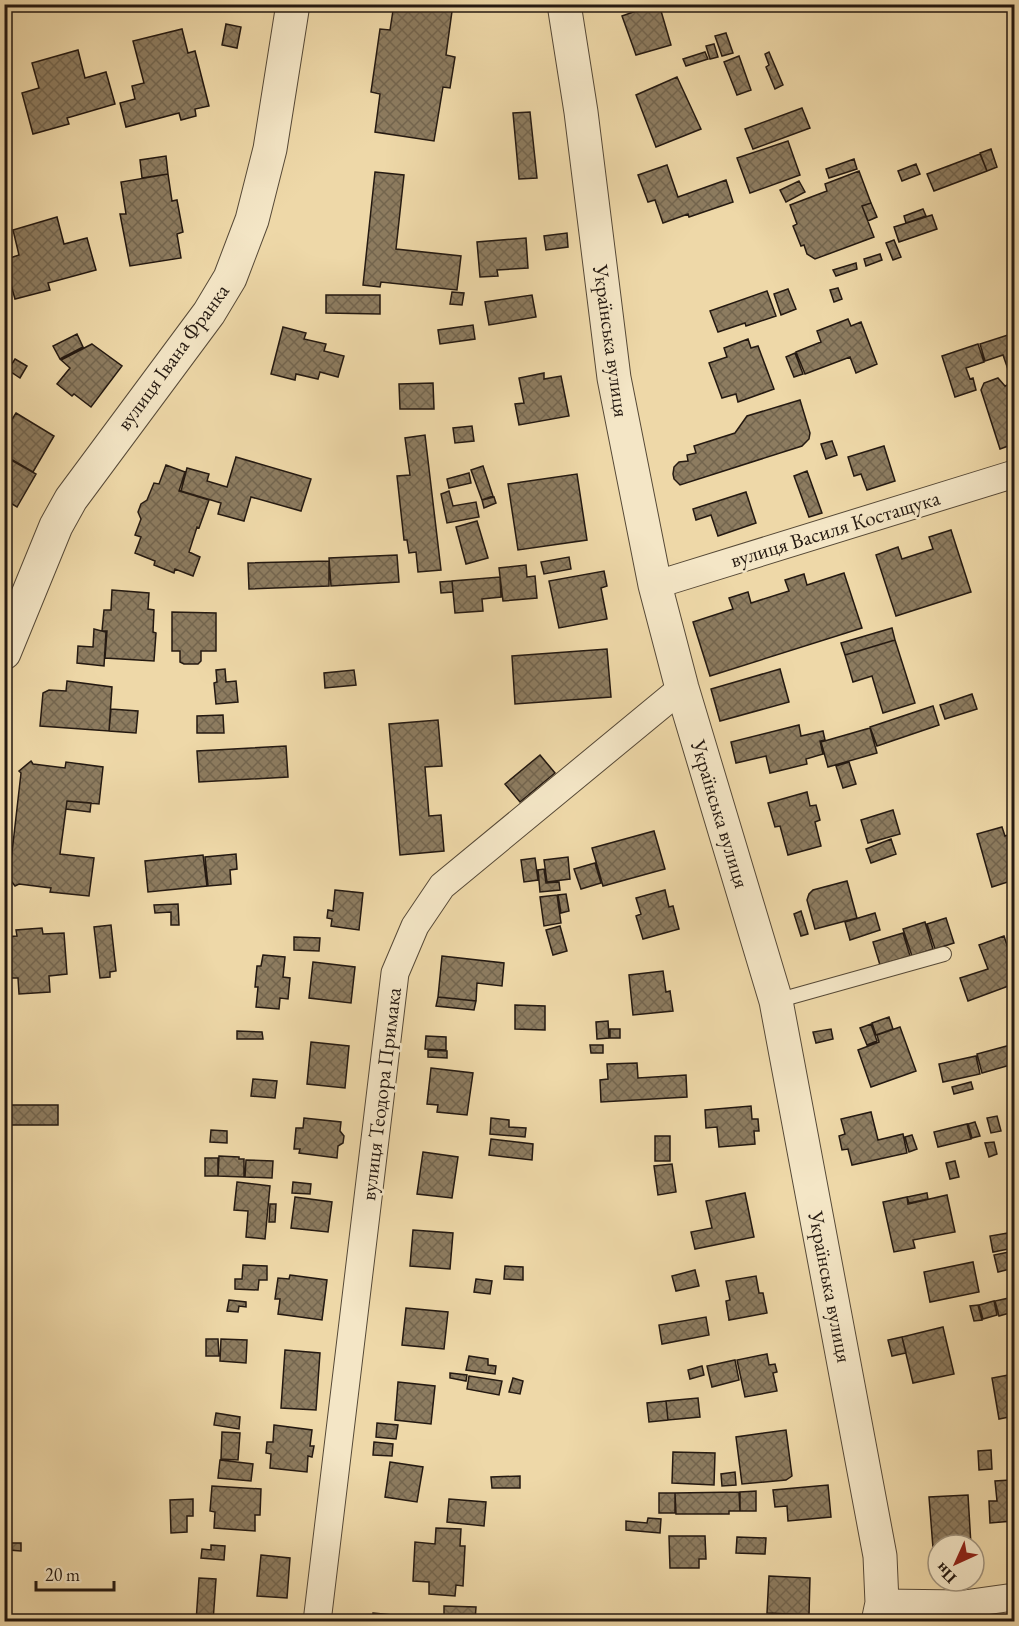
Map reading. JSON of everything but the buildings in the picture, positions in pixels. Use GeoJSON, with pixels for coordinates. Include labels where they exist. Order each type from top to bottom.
{"type":"FeatureCollection","features":[{"type":"Feature","properties":{"kind":"street","name":"вулиця Івана Франка"},"geometry":{"type":"LineString","coordinates":[[4,653],[56,526],[70,499],[209,313],[230,278],[252,220],[270,149],[293,4]]}},
{"type":"Feature","properties":{"kind":"street","name":"Українська вулиця"},"geometry":{"type":"LineString","coordinates":[[564,4],[581,112],[614,378],[655,585],[682,688],[776,1001],[880,1556],[880,1612]]}},
{"type":"Feature","properties":{"kind":"street","name":"вулиця Василя Костащука"},"geometry":{"type":"LineString","coordinates":[[655,585],[1014,474]]}},
{"type":"Feature","properties":{"kind":"street","name":"вулиця Теодора Примака"},"geometry":{"type":"LineString","coordinates":[[317,1622],[395,973],[415,926],[442,886],[682,688]]}},
{"type":"Feature","properties":{"kind":"street"},"geometry":{"type":"LineString","coordinates":[[880,1612],[1014,1597]]}},
{"type":"Feature","properties":{"kind":"lane"},"geometry":{"type":"LineString","coordinates":[[776,1001],[944,954]]}}]}
